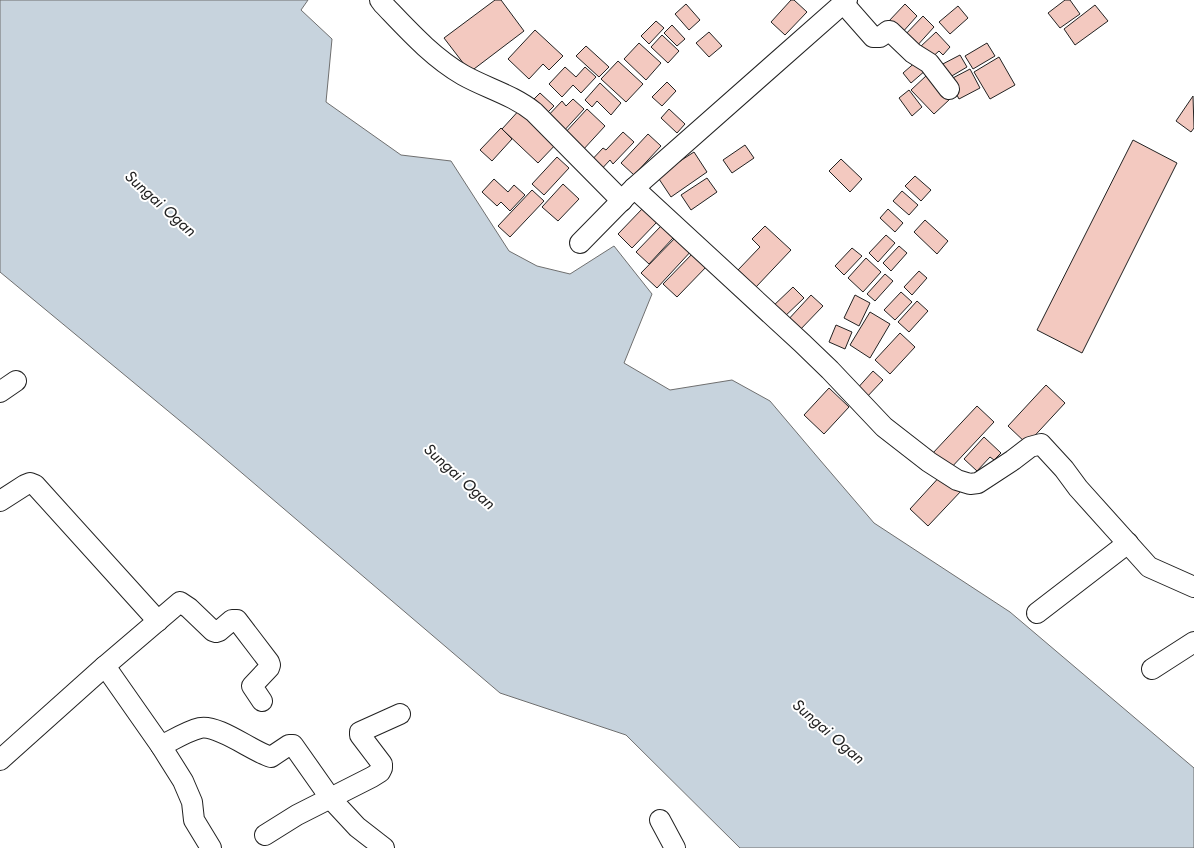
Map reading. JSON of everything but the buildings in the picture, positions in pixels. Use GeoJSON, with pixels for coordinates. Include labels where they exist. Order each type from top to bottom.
{"type":"FeatureCollection","features":[{"type":"Feature","properties":{"kind":"street"},"geometry":{"type":"LineString","coordinates":[[380,0],[428,51],[462,75],[518,101],[534,112],[802,343],[884,427],[929,462],[957,480],[970,484],[978,483],[1030,447],[1041,444],[1149,567],[1194,587]]}},
{"type":"Feature","properties":{"kind":"street"},"geometry":{"type":"LineString","coordinates":[[580,243],[628,194],[845,1],[873,37],[880,37],[890,31],[913,53],[929,63],[949,89]]}},
{"type":"Feature","properties":{"kind":"street"},"geometry":{"type":"LineString","coordinates":[[0,501],[25,485],[30,483],[35,485],[158,621]]}},
{"type":"Feature","properties":{"kind":"street"},"geometry":{"type":"LineString","coordinates":[[1037,612],[1128,543]]}},
{"type":"Feature","properties":{"kind":"street"},"geometry":{"type":"LineString","coordinates":[[0,760],[180,602],[189,608],[213,632],[219,631],[232,620],[237,620],[270,665],[252,686],[262,701]]}},
{"type":"Feature","properties":{"kind":"street"},"geometry":{"type":"LineString","coordinates":[[1152,669],[1194,642]]}},
{"type":"Feature","properties":{"kind":"street"},"geometry":{"type":"LineString","coordinates":[[105,666],[183,781],[192,802],[194,820],[211,848]]}},
{"type":"Feature","properties":{"kind":"street"},"geometry":{"type":"LineString","coordinates":[[266,835],[297,815],[372,778],[380,772],[382,764],[360,735],[360,732],[400,714]]}},
{"type":"Feature","properties":{"kind":"street"},"geometry":{"type":"LineString","coordinates":[[161,746],[202,727],[217,730],[271,757],[291,745],[295,747],[331,798],[357,827],[384,848]]}},
{"type":"Feature","properties":{"kind":"street"},"geometry":{"type":"LineString","coordinates":[[660,820],[675,848]]}},
{"type":"Feature","properties":{"kind":"water","name":"Sungai Ogan"},"geometry":{"type":"Polygon","coordinates":[[[0,0],[308,0],[301,10],[332,39],[326,102],[401,155],[451,161],[509,251],[537,266],[570,274],[614,246],[652,294],[624,363],[670,390],[732,380],[770,401],[874,523],[1010,612],[1194,768],[1194,848],[740,848],[626,735],[500,693],[202,439],[0,272],[0,0]]]}}]}
